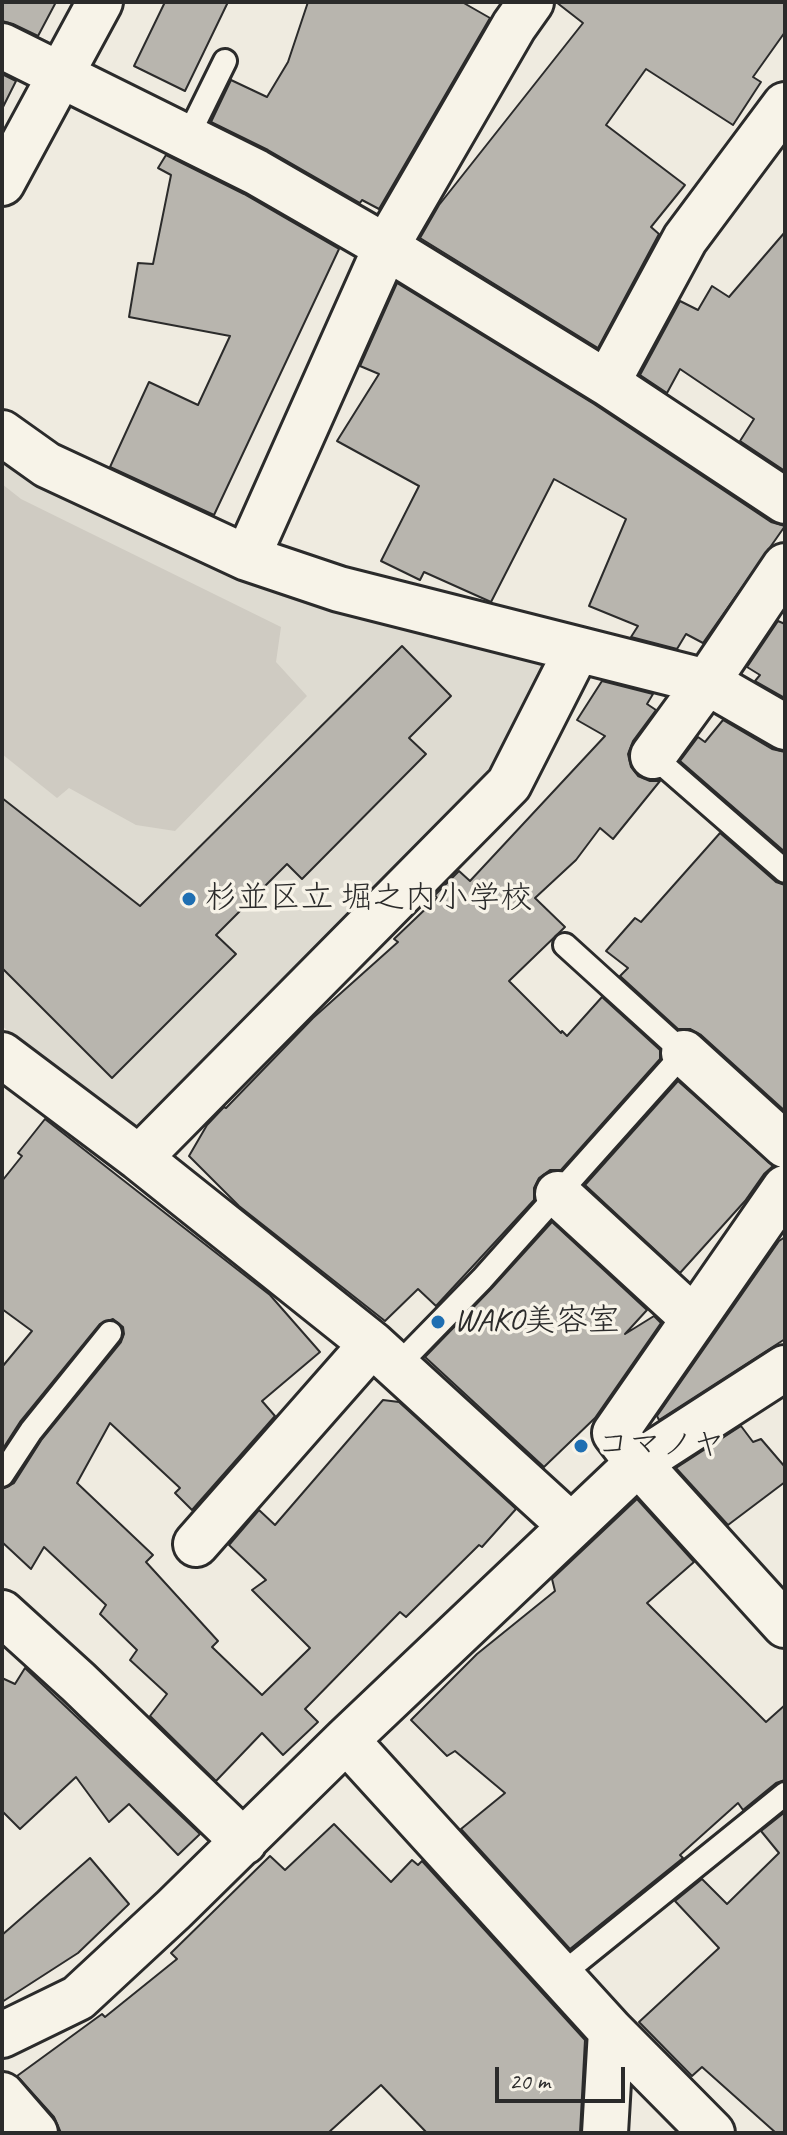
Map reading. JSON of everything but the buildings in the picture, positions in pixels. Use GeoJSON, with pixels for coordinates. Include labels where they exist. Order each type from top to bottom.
{"type":"FeatureCollection","features":[{"type":"Feature","properties":{"kind":"street"},"geometry":{"type":"LineString","coordinates":[[2,183],[100,2]]}},
{"type":"Feature","properties":{"kind":"street"},"geometry":{"type":"LineString","coordinates":[[247,558],[386,247],[514,26],[531,2]]}},
{"type":"Feature","properties":{"kind":"street"},"geometry":{"type":"LineString","coordinates":[[2,46],[256,172],[386,247],[607,383],[785,501]]}},
{"type":"Feature","properties":{"kind":"street"},"geometry":{"type":"LineString","coordinates":[[607,383],[685,239],[785,105]]}},
{"type":"Feature","properties":{"kind":"street"},"geometry":{"type":"LineString","coordinates":[[2,433],[47,465],[247,558],[339,589],[707,682],[785,727]]}},
{"type":"Feature","properties":{"kind":"street"},"geometry":{"type":"LineString","coordinates":[[653,756],[785,566]]}},
{"type":"Feature","properties":{"kind":"street"},"geometry":{"type":"LineString","coordinates":[[139,1158],[509,784],[577,650]]}},
{"type":"Feature","properties":{"kind":"street"},"geometry":{"type":"LineString","coordinates":[[684,1053],[785,1145]]}},
{"type":"Feature","properties":{"kind":"street"},"geometry":{"type":"LineString","coordinates":[[9,1075],[139,1158],[385,1354],[570,1525]]}},
{"type":"Feature","properties":{"kind":"street"},"geometry":{"type":"LineString","coordinates":[[785,1188],[615,1433],[638,1463],[785,1625]]}},
{"type":"Feature","properties":{"kind":"street"},"geometry":{"type":"LineString","coordinates":[[558,1194],[694,1319]]}},
{"type":"Feature","properties":{"kind":"street"},"geometry":{"type":"LineString","coordinates":[[196,1544],[385,1354]]}},
{"type":"Feature","properties":{"kind":"street"},"geometry":{"type":"LineString","coordinates":[[2,2035],[78,1998],[638,1463],[785,1368]]}},
{"type":"Feature","properties":{"kind":"street"},"geometry":{"type":"LineString","coordinates":[[2,1613],[244,1842]]}},
{"type":"Feature","properties":{"kind":"street"},"geometry":{"type":"LineString","coordinates":[[346,1740],[611,2031],[712,2133]]}},
{"type":"Feature","properties":{"kind":"street"},"geometry":{"type":"LineString","coordinates":[[605,2133],[611,2031]]}},
{"type":"Feature","properties":{"kind":"street"},"geometry":{"type":"LineString","coordinates":[[2,2095],[35,2133]]}},
{"type":"Feature","properties":{"kind":"lane"},"geometry":{"type":"LineString","coordinates":[[187,138],[225,61]]}},
{"type":"Feature","properties":{"kind":"lane"},"geometry":{"type":"LineString","coordinates":[[653,756],[785,871]]}},
{"type":"Feature","properties":{"kind":"lane"},"geometry":{"type":"LineString","coordinates":[[385,1354],[482,1279],[684,1053],[565,945]]}},
{"type":"Feature","properties":{"kind":"lane"},"geometry":{"type":"LineString","coordinates":[[2,1475],[31,1431],[110,1333]]}},
{"type":"Feature","properties":{"kind":"lane"},"geometry":{"type":"LineString","coordinates":[[561,1975],[785,1794]]}},
{"type":"Feature","properties":{"kind":"shaded area","name":"杉並区立 堀之内小学校"},"geometry":{"type":"Polygon","coordinates":[[[2,458],[19,472],[260,588],[551,653],[501,773],[150,1130],[131,1130],[2,1026],[2,458]]]}},
{"type":"Feature","properties":{"kind":"shaded area"},"geometry":{"type":"Polygon","coordinates":[[[2,484],[21,499],[281,627],[276,662],[307,696],[175,831],[136,825],[69,788],[57,798],[2,754],[2,484]]]}},
{"type":"Feature","properties":{"kind":"place","name":"杉並区立 堀之内小学校"},"geometry":{"type":"Point","coordinates":[189,899]}},
{"type":"Feature","properties":{"kind":"place","name":"WAKO美容室"},"geometry":{"type":"Point","coordinates":[438,1322]}},
{"type":"Feature","properties":{"kind":"place","name":"コマノヤ"},"geometry":{"type":"Point","coordinates":[581,1446]}}]}
